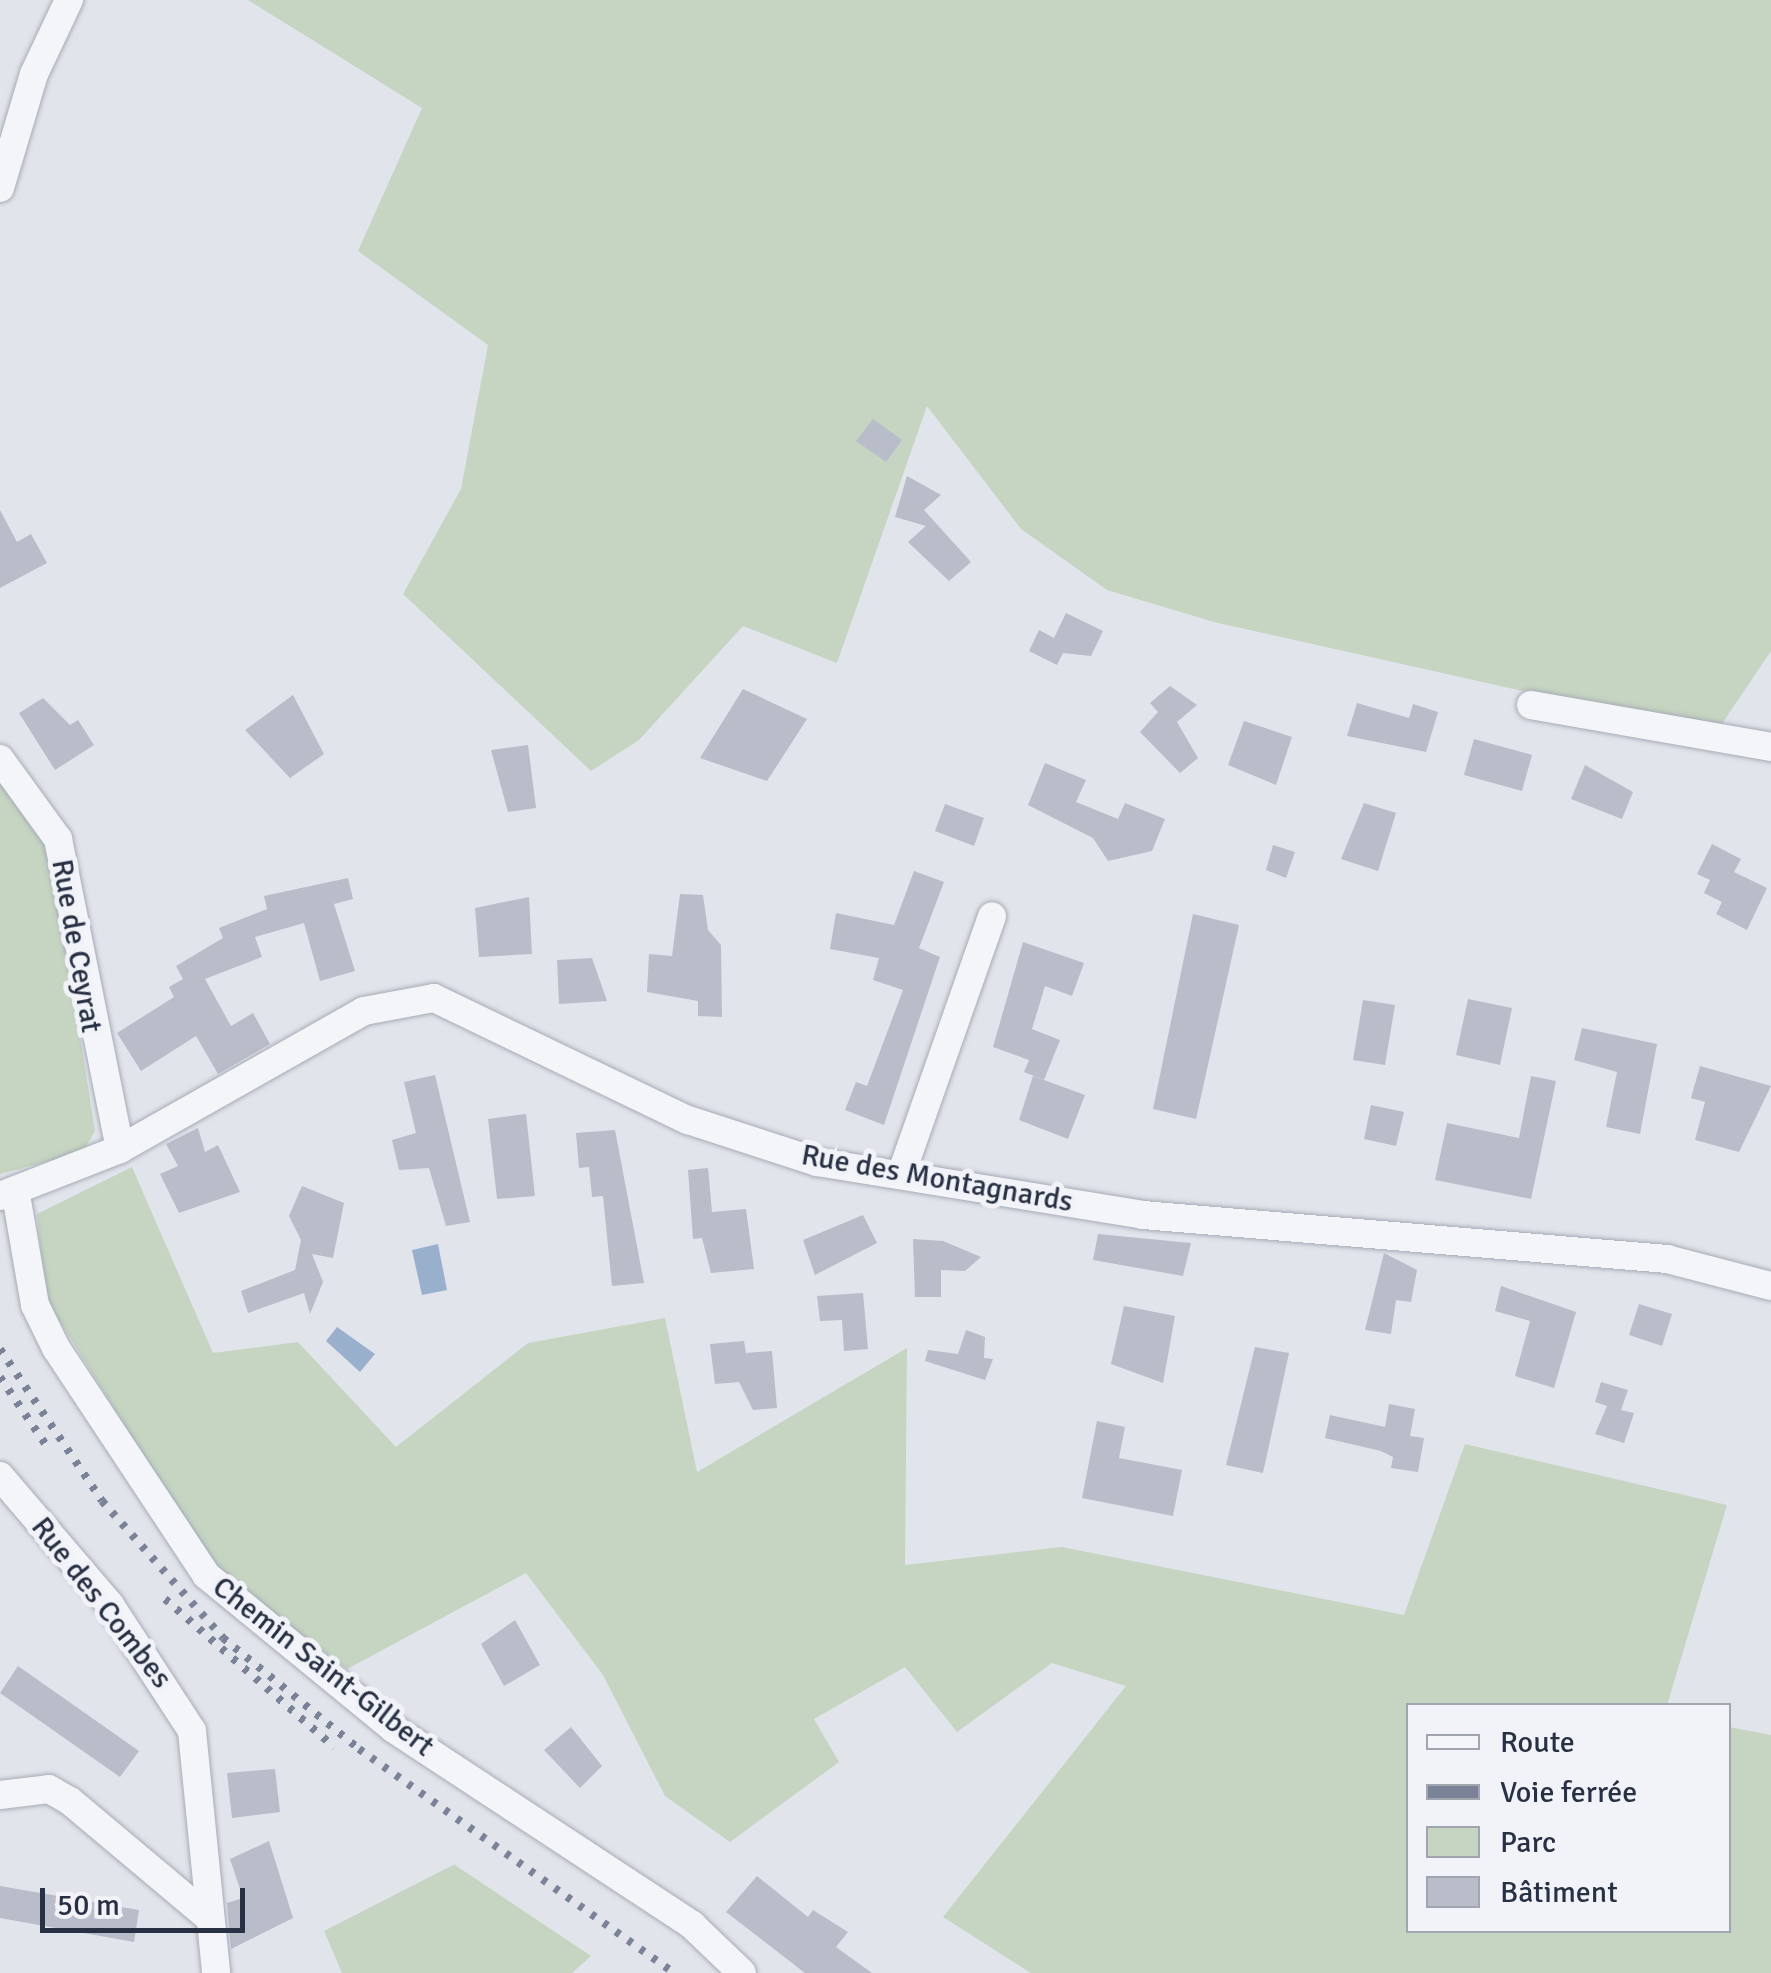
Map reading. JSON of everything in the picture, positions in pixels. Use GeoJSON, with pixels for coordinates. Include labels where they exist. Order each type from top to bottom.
{"type":"FeatureCollection","features":[{"type":"Feature","properties":{"kind":"street"},"geometry":{"type":"LineString","coordinates":[[0,188],[34,74],[69,0]]}},
{"type":"Feature","properties":{"kind":"street"},"geometry":{"type":"LineString","coordinates":[[1531,705],[1771,747]]}},
{"type":"Feature","properties":{"kind":"street","name":"Rue de Ceyrat"},"geometry":{"type":"LineString","coordinates":[[0,759],[58,839],[120,1149]]}},
{"type":"Feature","properties":{"kind":"street"},"geometry":{"type":"LineString","coordinates":[[902,1172],[992,916]]}},
{"type":"Feature","properties":{"kind":"street","name":"Rue des Montagnards"},"geometry":{"type":"LineString","coordinates":[[8,1196],[120,1149],[364,1011],[434,998],[688,1120],[817,1162],[902,1172],[1143,1214],[1667,1259],[1771,1286]]}},
{"type":"Feature","properties":{"kind":"street","name":"Chemin Saint-Gilbert"},"geometry":{"type":"LineString","coordinates":[[8,1196],[35,1305],[56,1348],[206,1576],[394,1729],[692,1926],[742,1973]]}},
{"type":"Feature","properties":{"kind":"street","name":"Rue des Combes"},"geometry":{"type":"LineString","coordinates":[[0,1476],[110,1605],[183,1709],[197,1755],[208,1917],[216,1973]]}},
{"type":"Feature","properties":{"kind":"street"},"geometry":{"type":"LineString","coordinates":[[0,1794],[49,1789],[70,1801],[208,1917]]}},
{"type":"Feature","properties":{"kind":"green space"},"geometry":{"type":"Polygon","coordinates":[[[248,0],[1771,0],[1771,651],[1715,734],[1214,622],[1107,590],[1021,529],[927,406],[837,663],[743,626],[639,740],[591,771],[403,594],[461,489],[488,345],[358,251],[422,108],[248,0]]]}},
{"type":"Feature","properties":{"kind":"green space"},"geometry":{"type":"Polygon","coordinates":[[[0,780],[51,851],[95,1131],[83,1152],[0,1174],[0,780]]]}},
{"type":"Feature","properties":{"kind":"green space"},"geometry":{"type":"Polygon","coordinates":[[[132,1167],[213,1353],[298,1342],[396,1447],[528,1343],[665,1318],[697,1472],[907,1348],[905,1565],[1062,1547],[1404,1615],[1465,1444],[1727,1505],[1668,1703],[1406,1703],[1406,1933],[1731,1933],[1731,1727],[1771,1735],[1771,1973],[1031,1973],[943,1917],[1126,1686],[1052,1663],[957,1732],[905,1667],[814,1719],[839,1762],[730,1842],[665,1796],[603,1675],[526,1573],[347,1669],[212,1566],[46,1299],[37,1214],[132,1167]]]}},
{"type":"Feature","properties":{"kind":"green space"},"geometry":{"type":"Polygon","coordinates":[[[455,1864],[591,1956],[572,1973],[342,1973],[324,1931],[455,1864]]]}},
{"type":"Feature","properties":{"kind":"water"},"geometry":{"type":"Polygon","coordinates":[[[438,1244],[447,1290],[422,1295],[412,1250],[438,1244]]]}},
{"type":"Feature","properties":{"kind":"water"},"geometry":{"type":"Polygon","coordinates":[[[337,1327],[375,1354],[360,1372],[326,1341],[337,1327]]]}},
{"type":"Feature","properties":{"kind":"building"},"geometry":{"type":"Polygon","coordinates":[[[873,419],[902,440],[886,462],[856,441],[873,419]]]}},
{"type":"Feature","properties":{"kind":"building"},"geometry":{"type":"Polygon","coordinates":[[[907,476],[941,495],[924,510],[971,562],[949,581],[908,542],[926,526],[895,517],[907,476]]]}},
{"type":"Feature","properties":{"kind":"building"},"geometry":{"type":"Polygon","coordinates":[[[0,510],[17,542],[31,534],[47,563],[0,588],[0,510]]]}},
{"type":"Feature","properties":{"kind":"building"},"geometry":{"type":"Polygon","coordinates":[[[1066,613],[1103,631],[1091,656],[1063,653],[1057,665],[1029,651],[1039,630],[1054,638],[1066,613]]]}},
{"type":"Feature","properties":{"kind":"building"},"geometry":{"type":"Polygon","coordinates":[[[1170,686],[1197,705],[1177,722],[1198,758],[1180,773],[1140,732],[1158,712],[1150,703],[1170,686]]]}},
{"type":"Feature","properties":{"kind":"building"},"geometry":{"type":"Polygon","coordinates":[[[743,689],[807,719],[767,781],[700,758],[743,689]]]}},
{"type":"Feature","properties":{"kind":"building"},"geometry":{"type":"Polygon","coordinates":[[[293,695],[324,754],[290,778],[245,730],[293,695]]]}},
{"type":"Feature","properties":{"kind":"building"},"geometry":{"type":"Polygon","coordinates":[[[43,698],[70,725],[78,720],[94,745],[55,770],[19,713],[43,698]]]}},
{"type":"Feature","properties":{"kind":"building"},"geometry":{"type":"Polygon","coordinates":[[[1357,703],[1409,718],[1413,704],[1438,712],[1426,752],[1347,736],[1357,703]]]}},
{"type":"Feature","properties":{"kind":"building"},"geometry":{"type":"Polygon","coordinates":[[[1244,721],[1292,737],[1276,785],[1228,765],[1244,721]]]}},
{"type":"Feature","properties":{"kind":"building"},"geometry":{"type":"Polygon","coordinates":[[[1474,739],[1532,755],[1522,791],[1464,775],[1474,739]]]}},
{"type":"Feature","properties":{"kind":"building"},"geometry":{"type":"Polygon","coordinates":[[[528,745],[536,808],[508,812],[491,750],[528,745]]]}},
{"type":"Feature","properties":{"kind":"building"},"geometry":{"type":"Polygon","coordinates":[[[1045,763],[1086,780],[1076,802],[1118,819],[1125,803],[1165,819],[1152,851],[1108,861],[1093,838],[1028,805],[1045,763]]]}},
{"type":"Feature","properties":{"kind":"building"},"geometry":{"type":"Polygon","coordinates":[[[1585,765],[1633,792],[1622,819],[1571,799],[1585,765]]]}},
{"type":"Feature","properties":{"kind":"building"},"geometry":{"type":"Polygon","coordinates":[[[1364,803],[1396,813],[1378,871],[1341,859],[1364,803]]]}},
{"type":"Feature","properties":{"kind":"building"},"geometry":{"type":"Polygon","coordinates":[[[945,804],[984,818],[974,846],[935,831],[945,804]]]}},
{"type":"Feature","properties":{"kind":"building"},"geometry":{"type":"Polygon","coordinates":[[[1712,844],[1741,859],[1734,872],[1767,888],[1747,930],[1716,914],[1722,902],[1704,893],[1710,880],[1697,874],[1712,844]]]}},
{"type":"Feature","properties":{"kind":"building"},"geometry":{"type":"Polygon","coordinates":[[[1273,845],[1295,852],[1286,878],[1266,870],[1273,845]]]}},
{"type":"Feature","properties":{"kind":"building"},"geometry":{"type":"Polygon","coordinates":[[[914,871],[944,882],[919,948],[940,957],[884,1125],[845,1110],[856,1082],[867,1086],[903,990],[873,980],[879,958],[830,949],[836,913],[894,925],[914,871]]]}},
{"type":"Feature","properties":{"kind":"building"},"geometry":{"type":"Polygon","coordinates":[[[348,878],[353,899],[334,904],[355,971],[320,981],[304,923],[255,937],[262,957],[205,979],[231,1026],[253,1013],[270,1044],[218,1074],[196,1036],[141,1071],[117,1033],[174,997],[169,987],[183,979],[176,966],[223,938],[219,928],[267,909],[264,896],[348,878]]]}},
{"type":"Feature","properties":{"kind":"building"},"geometry":{"type":"Polygon","coordinates":[[[680,894],[703,895],[708,930],[721,945],[722,1017],[698,1016],[698,1001],[647,992],[649,954],[672,956],[680,894]]]}},
{"type":"Feature","properties":{"kind":"building"},"geometry":{"type":"Polygon","coordinates":[[[529,897],[532,954],[479,957],[475,908],[529,897]]]}},
{"type":"Feature","properties":{"kind":"building"},"geometry":{"type":"Polygon","coordinates":[[[1193,914],[1239,925],[1196,1119],[1153,1109],[1193,914]]]}},
{"type":"Feature","properties":{"kind":"building"},"geometry":{"type":"Polygon","coordinates":[[[1023,942],[1084,963],[1072,996],[1045,986],[1032,1029],[1060,1040],[1044,1080],[1024,1072],[1029,1060],[993,1047],[1023,942]]]}},
{"type":"Feature","properties":{"kind":"building"},"geometry":{"type":"Polygon","coordinates":[[[592,958],[607,1001],[559,1004],[557,960],[592,958]]]}},
{"type":"Feature","properties":{"kind":"building"},"geometry":{"type":"Polygon","coordinates":[[[1468,999],[1512,1008],[1500,1065],[1456,1055],[1468,999]]]}},
{"type":"Feature","properties":{"kind":"building"},"geometry":{"type":"Polygon","coordinates":[[[1363,1000],[1395,1005],[1385,1065],[1353,1060],[1363,1000]]]}},
{"type":"Feature","properties":{"kind":"building"},"geometry":{"type":"Polygon","coordinates":[[[1582,1028],[1657,1044],[1640,1134],[1606,1127],[1617,1072],[1574,1060],[1582,1028]]]}},
{"type":"Feature","properties":{"kind":"building"},"geometry":{"type":"Polygon","coordinates":[[[1700,1066],[1771,1086],[1739,1152],[1695,1140],[1705,1102],[1691,1098],[1700,1066]]]}},
{"type":"Feature","properties":{"kind":"building"},"geometry":{"type":"Polygon","coordinates":[[[435,1075],[470,1222],[446,1226],[429,1168],[399,1170],[392,1140],[416,1133],[404,1082],[435,1075]]]}},
{"type":"Feature","properties":{"kind":"building"},"geometry":{"type":"Polygon","coordinates":[[[1033,1076],[1085,1095],[1068,1139],[1019,1120],[1033,1076]]]}},
{"type":"Feature","properties":{"kind":"building"},"geometry":{"type":"Polygon","coordinates":[[[1531,1076],[1556,1081],[1531,1199],[1435,1180],[1447,1123],[1519,1138],[1531,1076]]]}},
{"type":"Feature","properties":{"kind":"building"},"geometry":{"type":"Polygon","coordinates":[[[1371,1105],[1404,1112],[1396,1146],[1364,1139],[1371,1105]]]}},
{"type":"Feature","properties":{"kind":"building"},"geometry":{"type":"Polygon","coordinates":[[[526,1114],[535,1196],[497,1199],[488,1119],[526,1114]]]}},
{"type":"Feature","properties":{"kind":"building"},"geometry":{"type":"Polygon","coordinates":[[[198,1128],[205,1152],[218,1145],[240,1192],[179,1213],[160,1174],[178,1166],[166,1144],[198,1128]]]}},
{"type":"Feature","properties":{"kind":"building"},"geometry":{"type":"Polygon","coordinates":[[[615,1130],[644,1283],[612,1286],[603,1196],[592,1197],[589,1167],[579,1168],[576,1133],[615,1130]]]}},
{"type":"Feature","properties":{"kind":"building"},"geometry":{"type":"Polygon","coordinates":[[[708,1168],[712,1212],[746,1209],[754,1269],[711,1273],[702,1238],[693,1239],[688,1170],[708,1168]]]}},
{"type":"Feature","properties":{"kind":"building"},"geometry":{"type":"Polygon","coordinates":[[[302,1186],[344,1203],[333,1258],[312,1254],[323,1282],[310,1314],[304,1293],[248,1313],[241,1291],[295,1270],[301,1240],[289,1216],[302,1186]]]}},
{"type":"Feature","properties":{"kind":"building"},"geometry":{"type":"Polygon","coordinates":[[[863,1215],[877,1243],[815,1275],[803,1240],[863,1215]]]}},
{"type":"Feature","properties":{"kind":"building"},"geometry":{"type":"Polygon","coordinates":[[[1098,1234],[1191,1243],[1183,1276],[1093,1260],[1098,1234]]]}},
{"type":"Feature","properties":{"kind":"building"},"geometry":{"type":"Polygon","coordinates":[[[913,1239],[943,1241],[981,1257],[965,1271],[941,1270],[941,1297],[915,1297],[913,1239]]]}},
{"type":"Feature","properties":{"kind":"building"},"geometry":{"type":"Polygon","coordinates":[[[1384,1253],[1417,1270],[1411,1302],[1396,1300],[1391,1334],[1365,1330],[1384,1253]]]}},
{"type":"Feature","properties":{"kind":"building"},"geometry":{"type":"Polygon","coordinates":[[[1501,1286],[1576,1312],[1554,1388],[1515,1376],[1530,1321],[1495,1311],[1501,1286]]]}},
{"type":"Feature","properties":{"kind":"building"},"geometry":{"type":"Polygon","coordinates":[[[863,1293],[868,1349],[844,1351],[842,1320],[820,1321],[817,1296],[863,1293]]]}},
{"type":"Feature","properties":{"kind":"building"},"geometry":{"type":"Polygon","coordinates":[[[1639,1304],[1672,1314],[1662,1346],[1629,1335],[1639,1304]]]}},
{"type":"Feature","properties":{"kind":"building"},"geometry":{"type":"Polygon","coordinates":[[[1124,1306],[1175,1316],[1163,1383],[1111,1364],[1124,1306]]]}},
{"type":"Feature","properties":{"kind":"building"},"geometry":{"type":"Polygon","coordinates":[[[966,1330],[985,1337],[984,1358],[993,1359],[985,1380],[925,1361],[928,1350],[958,1354],[966,1330]]]}},
{"type":"Feature","properties":{"kind":"building"},"geometry":{"type":"Polygon","coordinates":[[[744,1341],[746,1353],[772,1351],[777,1408],[753,1410],[739,1382],[715,1384],[710,1344],[744,1341]]]}},
{"type":"Feature","properties":{"kind":"building"},"geometry":{"type":"Polygon","coordinates":[[[1255,1347],[1289,1353],[1263,1473],[1226,1465],[1255,1347]]]}},
{"type":"Feature","properties":{"kind":"building"},"geometry":{"type":"Polygon","coordinates":[[[1601,1382],[1628,1390],[1621,1410],[1634,1413],[1624,1443],[1595,1434],[1607,1406],[1595,1402],[1601,1382]]]}},
{"type":"Feature","properties":{"kind":"building"},"geometry":{"type":"Polygon","coordinates":[[[1389,1404],[1415,1409],[1410,1436],[1424,1438],[1418,1472],[1391,1468],[1393,1457],[1381,1451],[1325,1438],[1330,1415],[1385,1427],[1389,1404]]]}},
{"type":"Feature","properties":{"kind":"building"},"geometry":{"type":"Polygon","coordinates":[[[1097,1421],[1125,1427],[1119,1458],[1182,1470],[1173,1516],[1082,1498],[1097,1421]]]}},
{"type":"Feature","properties":{"kind":"building"},"geometry":{"type":"Polygon","coordinates":[[[515,1620],[540,1665],[504,1686],[481,1644],[515,1620]]]}},
{"type":"Feature","properties":{"kind":"building"},"geometry":{"type":"Polygon","coordinates":[[[18,1666],[139,1751],[120,1777],[0,1693],[18,1666]]]}},
{"type":"Feature","properties":{"kind":"building"},"geometry":{"type":"Polygon","coordinates":[[[571,1727],[602,1766],[580,1788],[544,1750],[571,1727]]]}},
{"type":"Feature","properties":{"kind":"building"},"geometry":{"type":"Polygon","coordinates":[[[275,1769],[280,1812],[232,1818],[227,1773],[275,1769]]]}},
{"type":"Feature","properties":{"kind":"building"},"geometry":{"type":"Polygon","coordinates":[[[269,1841],[293,1918],[231,1949],[227,1903],[243,1898],[230,1859],[269,1841]]]}},
{"type":"Feature","properties":{"kind":"building"},"geometry":{"type":"Polygon","coordinates":[[[757,1876],[808,1917],[813,1910],[848,1932],[836,1947],[872,1973],[805,1973],[726,1912],[757,1876]]]}},
{"type":"Feature","properties":{"kind":"building"},"geometry":{"type":"Polygon","coordinates":[[[0,1886],[139,1910],[134,1942],[0,1918],[0,1886]]]}},
{"type":"Feature","properties":{"kind":"railway"},"geometry":{"type":"LineString","coordinates":[[0,1349],[102,1501],[223,1638],[359,1749],[674,1973]]}},
{"type":"Feature","properties":{"kind":"railway"},"geometry":{"type":"LineString","coordinates":[[0,1377],[46,1445]]}},
{"type":"Feature","properties":{"kind":"railway"},"geometry":{"type":"LineString","coordinates":[[165,1599],[334,1747]]}}]}
